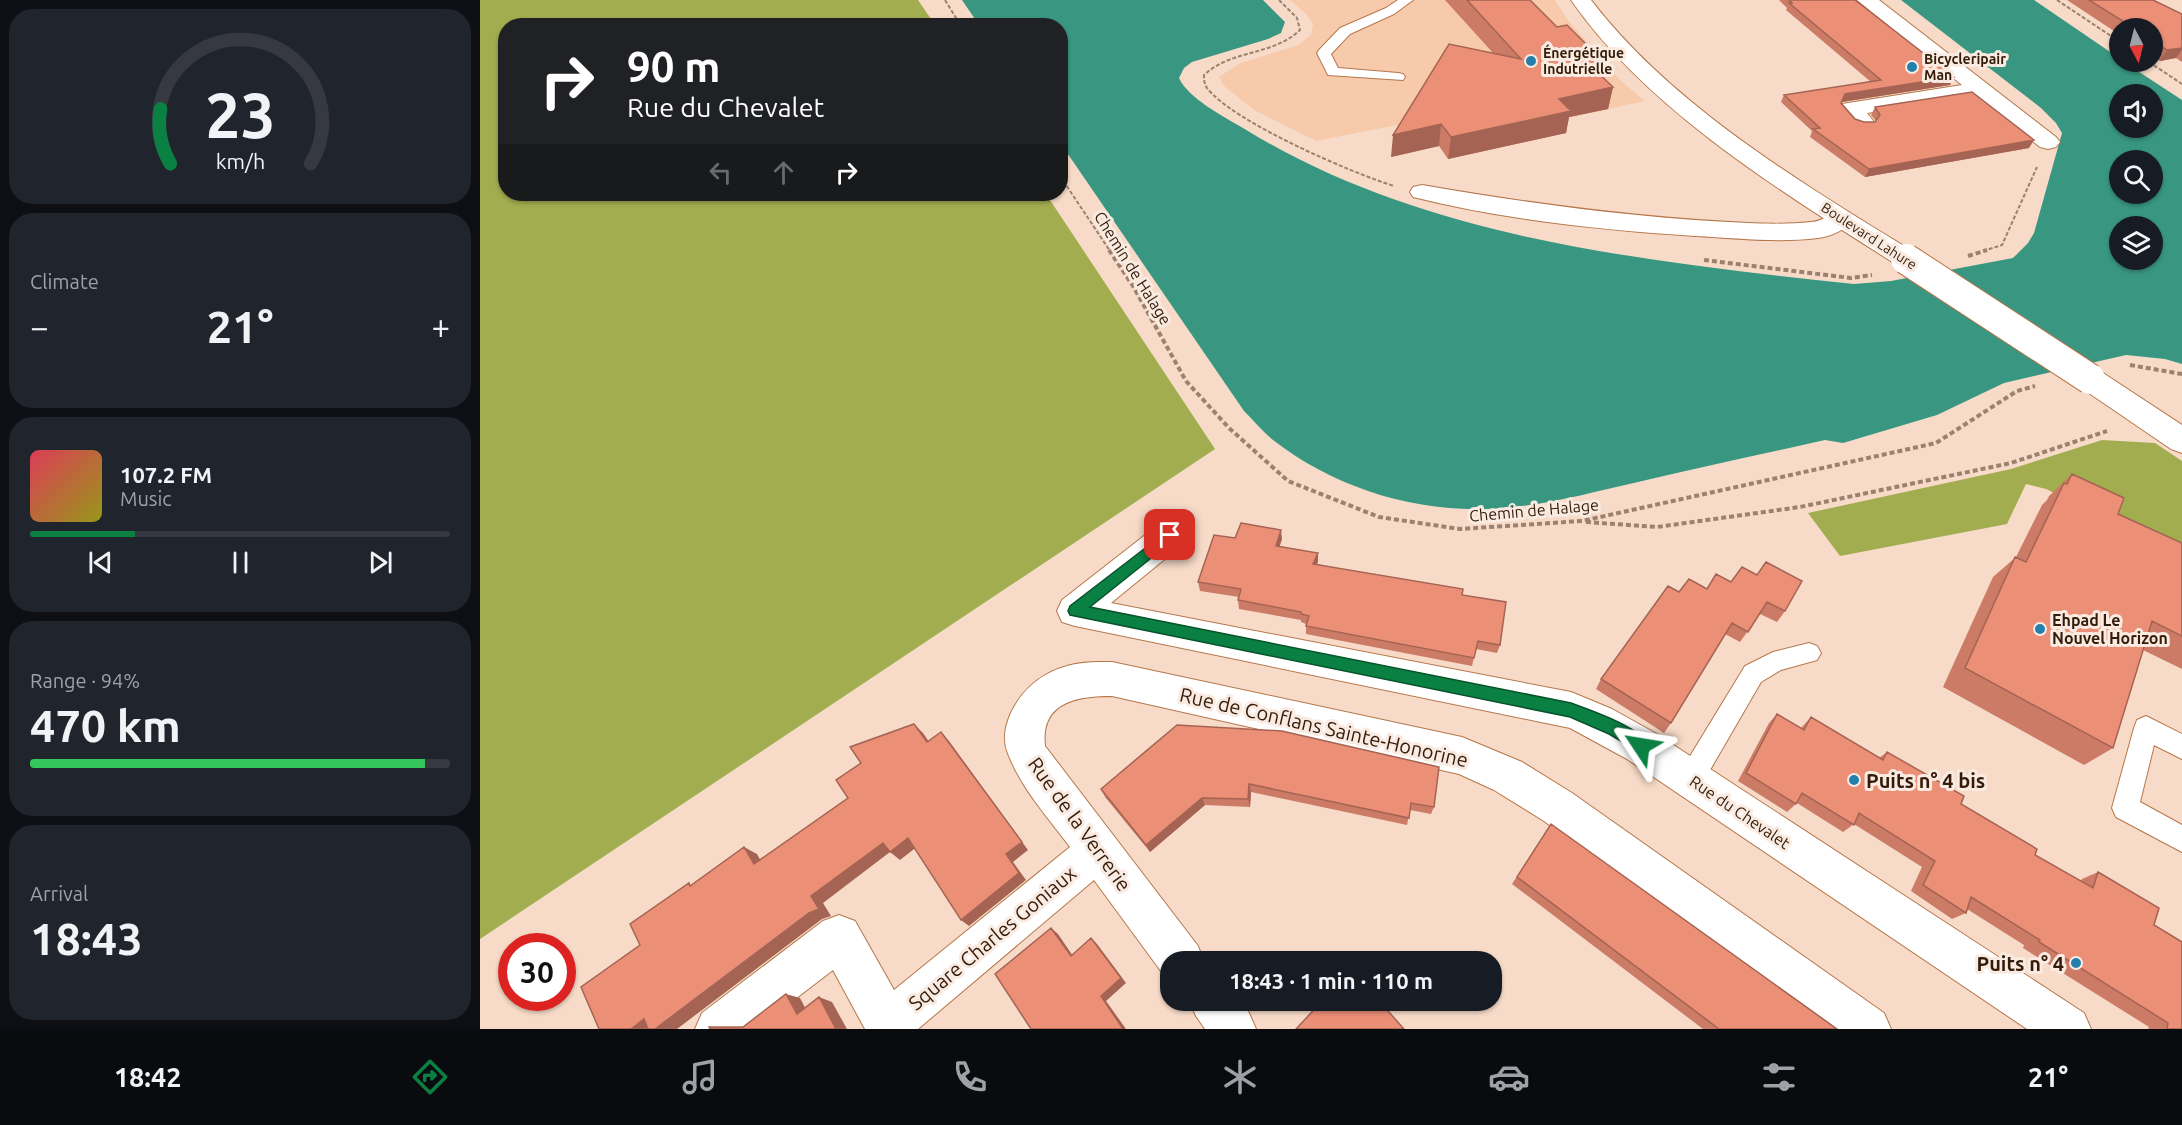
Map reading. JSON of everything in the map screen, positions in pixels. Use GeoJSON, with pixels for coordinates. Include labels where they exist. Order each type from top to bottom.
{"type":"FeatureCollection","features":[{"type":"Feature","properties":{"kind":"street","name":"Boulevard Lahure"},"geometry":{"type":"LineString","coordinates":[[1581,0],[1616,44],[1673,99],[1776,176],[2182,441]]}},
{"type":"Feature","properties":{"kind":"street"},"geometry":{"type":"LineString","coordinates":[[1867,0],[2048,142]]}},
{"type":"Feature","properties":{"kind":"street"},"geometry":{"type":"LineString","coordinates":[[1863,122],[1850,109],[1980,89]]}},
{"type":"Feature","properties":{"kind":"street"},"geometry":{"type":"LineString","coordinates":[[1422,192],[1541,213],[1621,223],[1750,231],[1819,230],[1841,219]]}},
{"type":"Feature","properties":{"kind":"street","name":"Rue du Chevalet"},"geometry":{"type":"LineString","coordinates":[[1170,535],[1075,611],[1571,710],[1615,728],[1690,780],[2068,1029]]}},
{"type":"Feature","properties":{"kind":"street","name":"Rue de Conflans Sainte-Honorine"},"geometry":{"type":"LineString","coordinates":[[1061,686],[1074,681],[1112,679],[1462,756],[1508,776],[1558,807],[1868,1029]]}},
{"type":"Feature","properties":{"kind":"street","name":"Rue de la Verrerie"},"geometry":{"type":"LineString","coordinates":[[1061,686],[1044,696],[1034,707],[1027,720],[1024,735],[1025,747],[1032,763],[1174,951]]}},
{"type":"Feature","properties":{"kind":"street","name":"Square Charles Goniaux"},"geometry":{"type":"LineString","coordinates":[[718,1029],[839,937],[888,1027],[1097,851]]}},
{"type":"Feature","properties":{"kind":"street"},"geometry":{"type":"LineString","coordinates":[[1220,1011],[1233,1029]]}},
{"type":"Feature","properties":{"kind":"lane"},"geometry":{"type":"LineString","coordinates":[[1398,77],[1333,72],[1324,53],[1345,31],[1390,11],[1407,0]]}},
{"type":"Feature","properties":{"kind":"lane"},"geometry":{"type":"LineString","coordinates":[[1690,780],[1753,674],[1781,659],[1809,653]]}},
{"type":"Feature","properties":{"kind":"lane"},"geometry":{"type":"LineString","coordinates":[[2182,747],[2146,728],[2125,808],[2182,839]]}},
{"type":"Feature","properties":{"kind":"path"},"geometry":{"type":"LineString","coordinates":[[945,0],[957,18]]}},
{"type":"Feature","properties":{"kind":"path"},"geometry":{"type":"LineString","coordinates":[[1279,0],[1298,18],[1300,30],[1296,35],[1283,43],[1218,64],[1204,75],[1207,88],[1236,110],[1330,161],[1388,185],[1422,192]]}},
{"type":"Feature","properties":{"kind":"path"},"geometry":{"type":"LineString","coordinates":[[2057,0],[2109,35]]}},
{"type":"Feature","properties":{"kind":"path"},"geometry":{"type":"LineString","coordinates":[[2163,71],[2182,84]]}},
{"type":"Feature","properties":{"kind":"path","name":"Chemin de Halage"},"geometry":{"type":"LineString","coordinates":[[1068,188],[1133,286],[1186,381],[1229,428],[1288,481],[1379,517],[1460,529],[1582,521],[1936,443],[2017,391],[2040,385]]}},
{"type":"Feature","properties":{"kind":"path"},"geometry":{"type":"LineString","coordinates":[[2128,365],[2145,366],[2182,374]]}},
{"type":"Feature","properties":{"kind":"path"},"geometry":{"type":"LineString","coordinates":[[1582,521],[1657,527],[1800,507],[2011,463],[2098,435],[2143,414]]}},
{"type":"Feature","properties":{"kind":"shaded area"},"geometry":{"type":"Polygon","coordinates":[[[1290,0],[1555,0],[1567,19],[1620,80],[1645,101],[1554,121],[1463,112],[1316,141],[1254,110],[1224,86],[1219,77],[1238,64],[1298,45],[1311,35],[1313,24],[1306,14],[1290,0]]]}},
{"type":"Feature","properties":{"kind":"green space"},"geometry":{"type":"Polygon","coordinates":[[[480,0],[918,0],[930,18],[498,18],[498,201],[1051,201],[1215,449],[480,939],[480,0]]]}},
{"type":"Feature","properties":{"kind":"green space"},"geometry":{"type":"Polygon","coordinates":[[[2102,440],[2155,443],[2182,461],[2182,550],[2110,520],[2046,489],[2026,484],[2007,524],[1840,556],[1808,513],[2011,469],[2102,440]]]}},
{"type":"Feature","properties":{"kind":"water"},"geometry":{"type":"Polygon","coordinates":[[[962,0],[1263,0],[1285,22],[1281,33],[1192,62],[1184,68],[1179,78],[1190,93],[1207,106],[1295,157],[1348,182],[1403,203],[1517,235],[1633,257],[1854,284],[1891,281],[2013,258],[2028,243],[2034,233],[2062,133],[2056,123],[2041,108],[1901,0],[2034,0],[2109,51],[2109,72],[2139,72],[2158,84],[2109,84],[2109,138],[2163,138],[2163,88],[2182,100],[2182,364],[2165,359],[2126,355],[2004,383],[1937,415],[1843,443],[1825,440],[1544,503],[1513,507],[1449,508],[1387,497],[1327,474],[1269,437],[1244,411],[1068,154],[1068,18],[974,18],[962,0]]]}},
{"type":"Feature","properties":{"kind":"building","name":"Énergétique Indutrielle"},"geometry":{"type":"Polygon","coordinates":[[[1467,0],[1530,0],[1557,27],[1567,25],[1605,63],[1591,66],[1613,87],[1559,99],[1571,111],[1451,137],[1441,124],[1393,135],[1449,44],[1521,59],[1467,0]]]}},
{"type":"Feature","properties":{"kind":"building"},"geometry":{"type":"Polygon","coordinates":[[[1789,0],[1855,0],[1954,77],[1845,94],[1841,103],[1855,119],[1875,122],[1880,115],[1875,107],[1972,92],[2034,140],[1869,169],[1813,129],[1820,128],[1784,95],[1881,80],[1789,3],[1792,3],[1789,0]]]}},
{"type":"Feature","properties":{"kind":"building"},"geometry":{"type":"Polygon","coordinates":[[[2089,0],[2153,0],[2182,14],[2182,48],[2167,50],[2163,48],[2163,18],[2118,18],[2089,0]]]}},
{"type":"Feature","properties":{"kind":"building","name":"Ehpad Le Nouvel Horizon"},"geometry":{"type":"Polygon","coordinates":[[[2072,474],[2124,498],[2118,514],[2182,543],[2182,636],[2152,621],[2113,748],[1965,668],[2015,557],[2026,562],[2064,483],[2067,484],[2072,474]]]}},
{"type":"Feature","properties":{"kind":"building"},"geometry":{"type":"Polygon","coordinates":[[[1241,523],[1281,530],[1276,546],[1318,553],[1313,564],[1463,589],[1462,595],[1506,602],[1500,645],[1478,641],[1474,658],[1306,626],[1309,616],[1301,612],[1238,600],[1241,589],[1198,582],[1214,535],[1235,538],[1241,523]]]}},
{"type":"Feature","properties":{"kind":"building"},"geometry":{"type":"Polygon","coordinates":[[[1766,562],[1802,581],[1785,611],[1767,602],[1748,632],[1732,623],[1671,723],[1601,679],[1668,586],[1679,592],[1689,579],[1707,589],[1716,574],[1731,582],[1742,567],[1757,575],[1766,562]]]}},
{"type":"Feature","properties":{"kind":"building"},"geometry":{"type":"Polygon","coordinates":[[[1777,714],[1804,730],[1811,717],[1883,760],[1887,752],[1964,796],[1961,804],[2037,849],[2035,855],[2093,888],[2098,872],[2159,908],[2154,925],[2182,942],[2182,1029],[2167,1029],[2168,1023],[1971,897],[1966,913],[1923,885],[1935,861],[1859,813],[1854,825],[1802,793],[1796,804],[1746,773],[1777,714]]]}},
{"type":"Feature","properties":{"kind":"building"},"geometry":{"type":"Polygon","coordinates":[[[914,724],[927,742],[941,732],[1022,842],[1006,854],[1019,873],[961,920],[908,838],[890,852],[883,843],[811,896],[819,909],[809,913],[655,1029],[648,1029],[644,1019],[631,1029],[599,1029],[581,987],[640,945],[630,924],[689,883],[690,886],[744,847],[754,864],[848,798],[836,780],[861,763],[850,747],[914,724]]]}},
{"type":"Feature","properties":{"kind":"building"},"geometry":{"type":"Polygon","coordinates":[[[1177,725],[1282,731],[1439,767],[1434,807],[1411,803],[1409,818],[1249,784],[1248,799],[1202,798],[1146,845],[1101,789],[1177,725]]]}},
{"type":"Feature","properties":{"kind":"building"},"geometry":{"type":"Polygon","coordinates":[[[1551,824],[1837,1029],[1719,1029],[1517,877],[1551,824]]]}},
{"type":"Feature","properties":{"kind":"building"},"geometry":{"type":"Polygon","coordinates":[[[1051,928],[1071,956],[1091,938],[1121,978],[1101,996],[1123,1029],[1031,1029],[995,974],[1051,928]]]}},
{"type":"Feature","properties":{"kind":"building"},"geometry":{"type":"Polygon","coordinates":[[[786,994],[797,1014],[819,997],[836,1029],[710,1029],[709,1027],[743,1027],[786,994]]]}},
{"type":"Feature","properties":{"kind":"building"},"geometry":{"type":"Polygon","coordinates":[[[1313,1011],[1388,1011],[1404,1029],[1296,1029],[1313,1011]]]}},
{"type":"Feature","properties":{"kind":"place","name":"Énergétique Indutrielle"},"geometry":{"type":"Point","coordinates":[1531,61]}},
{"type":"Feature","properties":{"kind":"place","name":"Bicycleripair Man"},"geometry":{"type":"Point","coordinates":[1912,67]}},
{"type":"Feature","properties":{"kind":"place","name":"Ehpad Le Nouvel Horizon"},"geometry":{"type":"Point","coordinates":[2040,629]}},
{"type":"Feature","properties":{"kind":"place","name":"Puits n° 4 bis"},"geometry":{"type":"Point","coordinates":[1854,780]}},
{"type":"Feature","properties":{"kind":"place","name":"Puits n° 4"},"geometry":{"type":"Point","coordinates":[2076,963]}},
{"type":"Feature","properties":{"kind":"route"},"geometry":{"type":"LineString","coordinates":[[1170,535],[1075,611],[1571,710],[1615,728],[1641,746]]}}]}
